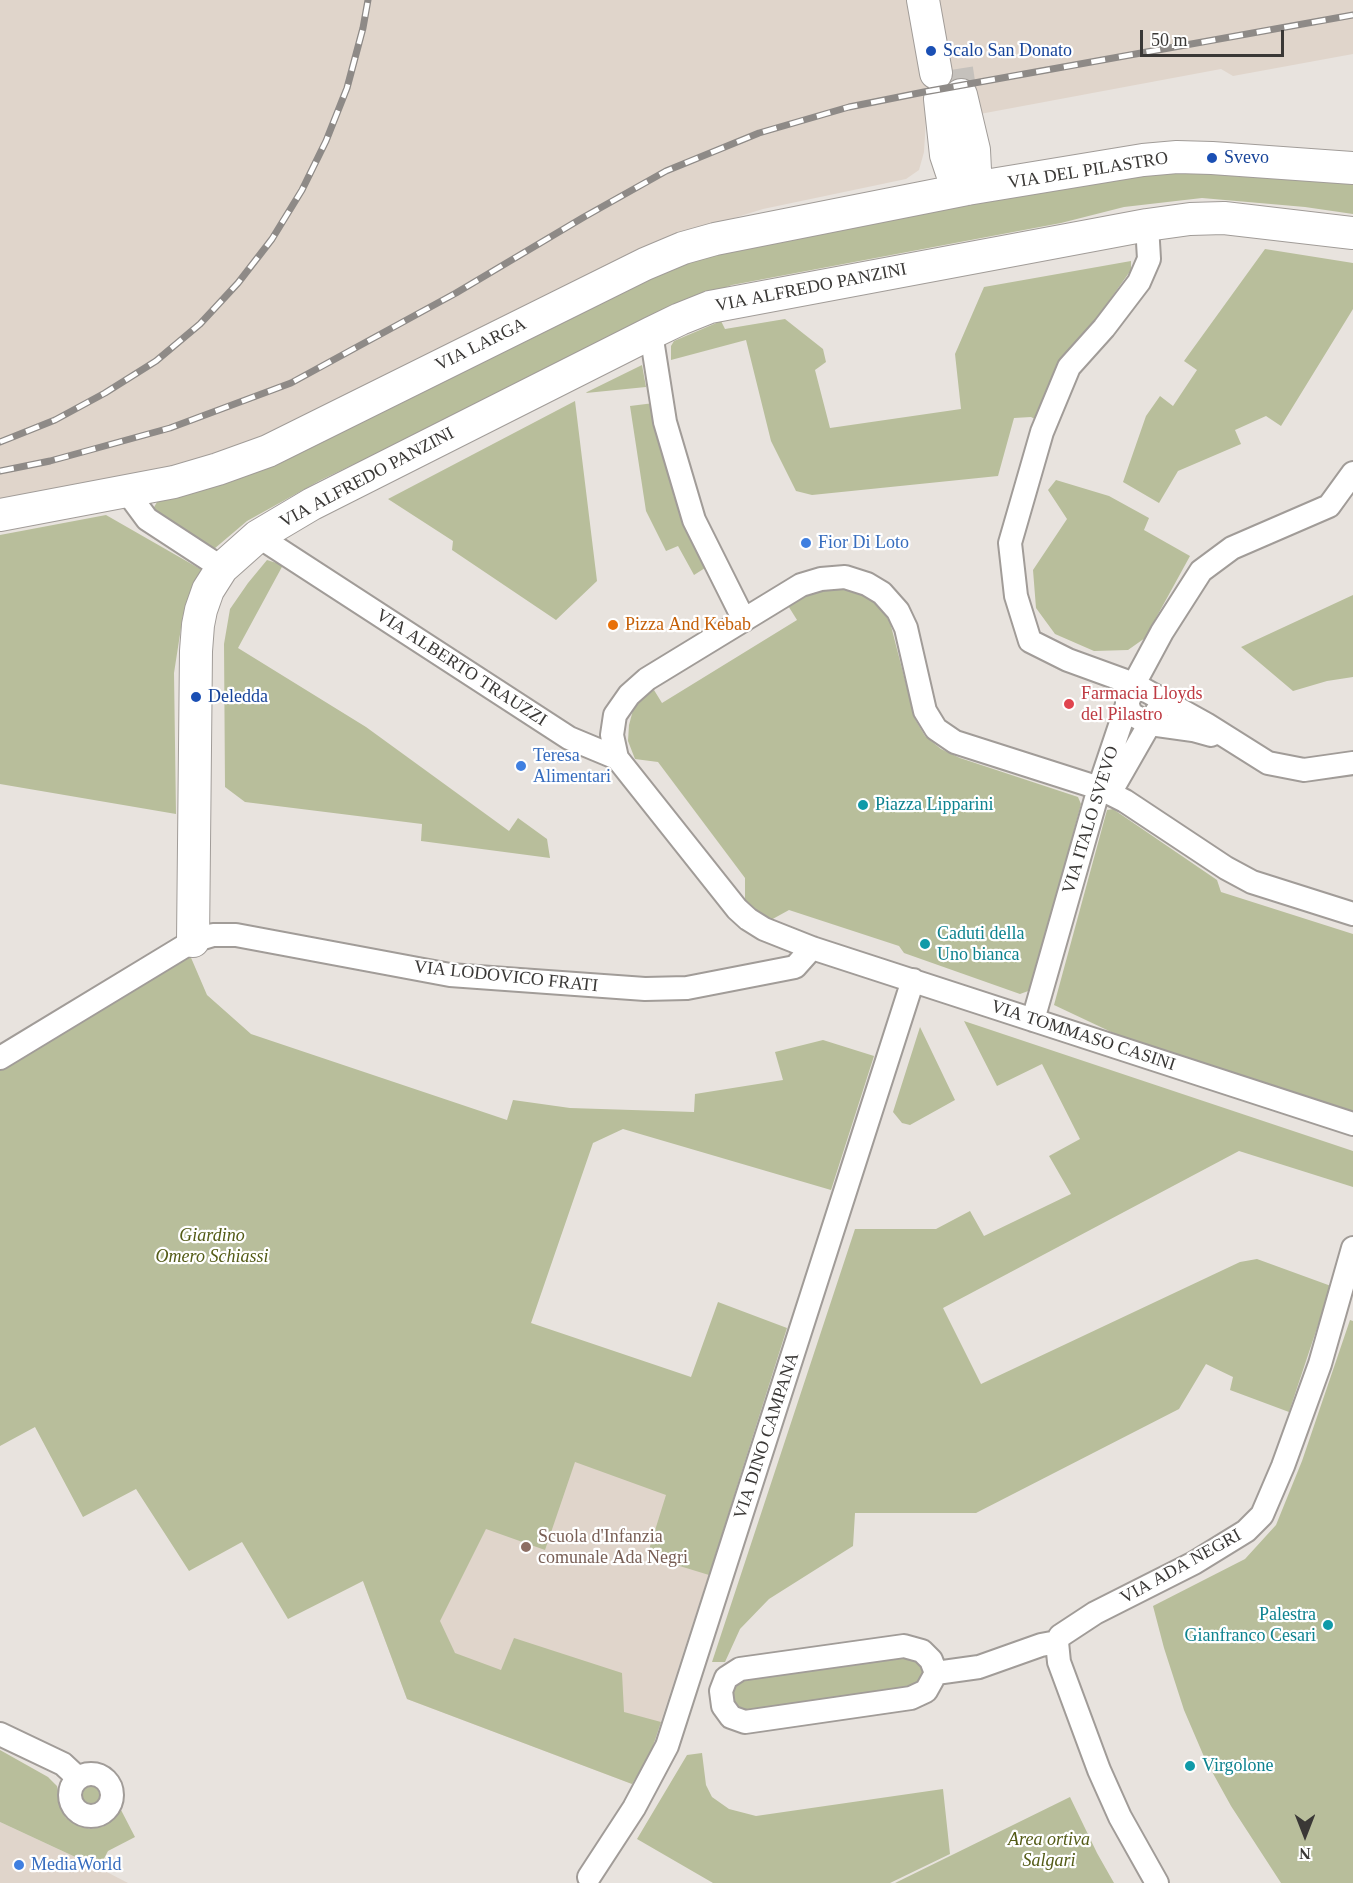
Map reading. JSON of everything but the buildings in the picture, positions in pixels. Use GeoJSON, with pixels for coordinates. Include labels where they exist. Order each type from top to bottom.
{"type":"FeatureCollection","features":[{"type":"Feature","properties":{"kind":"street"},"geometry":{"type":"LineString","coordinates":[[923,0],[948,84],[974,150],[975,170],[967,189]]}},
{"type":"Feature","properties":{"kind":"street"},"geometry":{"type":"LineString","coordinates":[[945,0],[948,84]]}},
{"type":"Feature","properties":{"kind":"street","name":"VIA DEL PILASTRO"},"geometry":{"type":"LineString","coordinates":[[967,189],[1143,160],[1177,157],[1353,168]]}},
{"type":"Feature","properties":{"kind":"street","name":"VIA LARGA"},"geometry":{"type":"LineString","coordinates":[[0,515],[174,482],[218,469],[268,450],[634,269],[683,248],[715,239],[967,189]]}},
{"type":"Feature","properties":{"kind":"street","name":"VIA ALFREDO PANZINI"},"geometry":{"type":"LineString","coordinates":[[194,941],[196,651],[201,610],[208,590],[222,568],[258,536],[312,504],[651,333],[710,307],[1147,225],[1190,219],[1224,218],[1353,233]]}},
{"type":"Feature","properties":{"kind":"street"},"geometry":{"type":"LineString","coordinates":[[1147,225],[1149,259],[1139,282],[1104,328],[1069,367],[1042,432],[1010,543],[1016,596],[1030,641],[1131,693],[1164,700],[1206,723],[1268,763],[1304,770],[1353,763]]}},
{"type":"Feature","properties":{"kind":"street"},"geometry":{"type":"LineString","coordinates":[[651,333],[665,422],[694,520],[744,620]]}},
{"type":"Feature","properties":{"kind":"street","name":"VIA ITALO SVEVO"},"geometry":{"type":"LineString","coordinates":[[1034,1020],[1131,693],[1162,632],[1201,571],[1232,548],[1329,506],[1353,473]]}},
{"type":"Feature","properties":{"kind":"street"},"geometry":{"type":"LineString","coordinates":[[127,492],[147,519],[222,568]]}},
{"type":"Feature","properties":{"kind":"street","name":"VIA ALBERTO TRAUZZI"},"geometry":{"type":"LineString","coordinates":[[258,536],[569,738],[617,758],[747,919],[764,929],[812,948]]}},
{"type":"Feature","properties":{"kind":"street"},"geometry":{"type":"LineString","coordinates":[[617,758],[612,735],[615,715],[628,695],[647,679],[801,585],[821,579],[845,577],[867,584],[882,593],[898,611],[906,628],[925,711],[936,729],[956,742],[1104,790],[1125,801],[1243,877],[1353,914]]}},
{"type":"Feature","properties":{"kind":"street"},"geometry":{"type":"LineString","coordinates":[[1131,693],[1131,714],[1150,724],[1193,730],[1238,744]]}},
{"type":"Feature","properties":{"kind":"street","name":"VIA ITALO SVEVO"},"geometry":{"type":"LineString","coordinates":[[1104,790],[1164,700]]}},
{"type":"Feature","properties":{"kind":"street","name":"VIA LODOVICO FRATI"},"geometry":{"type":"LineString","coordinates":[[0,1058],[194,941],[213,935],[236,935],[450,975],[666,990],[795,967],[812,948]]}},
{"type":"Feature","properties":{"kind":"street","name":"VIA TOMMASO CASINI"},"geometry":{"type":"LineString","coordinates":[[812,948],[1353,1124]]}},
{"type":"Feature","properties":{"kind":"street","name":"VIA DINO CAMPANA"},"geometry":{"type":"LineString","coordinates":[[590,1877],[634,1808],[668,1746],[913,980]]}},
{"type":"Feature","properties":{"kind":"street","name":"VIA ADA NEGRI"},"geometry":{"type":"LineString","coordinates":[[936,1673],[979,1667],[1041,1645],[1057,1642],[1060,1636],[1095,1614],[1221,1547],[1246,1531],[1262,1515],[1283,1466],[1320,1364],[1353,1248]]}},
{"type":"Feature","properties":{"kind":"street"},"geometry":{"type":"LineString","coordinates":[[1057,1642],[1059,1662],[1099,1770],[1120,1817],[1157,1883]]}},
{"type":"Feature","properties":{"kind":"street"},"geometry":{"type":"LineString","coordinates":[[904,1646],[922,1651],[932,1660],[936,1673],[926,1692],[911,1698],[745,1722],[731,1717],[723,1706],[722,1692],[726,1678],[740,1669],[904,1646]]}},
{"type":"Feature","properties":{"kind":"street"},"geometry":{"type":"LineString","coordinates":[[0,1734],[63,1764],[78,1778]]}},
{"type":"Feature","properties":{"kind":"shaded area"},"geometry":{"type":"Polygon","coordinates":[[[0,0],[1353,0],[1353,54],[1233,76],[1221,69],[980,114],[927,101],[924,152],[919,170],[906,179],[763,209],[670,238],[297,423],[206,458],[120,481],[0,503],[0,0]]]}},
{"type":"Feature","properties":{"kind":"shaded area","name":"Scuola d'Infanzia comunale Ada Negri"},"geometry":{"type":"Polygon","coordinates":[[[414,1319],[738,1485],[650,1755],[632,1784],[407,1699],[363,1581],[414,1319]]]}},
{"type":"Feature","properties":{"kind":"shaded area"},"geometry":{"type":"Polygon","coordinates":[[[0,1822],[99,1868],[128,1883],[0,1883],[0,1822]]]}},
{"type":"Feature","properties":{"kind":"green space"},"geometry":{"type":"Polygon","coordinates":[[[1180,170],[1353,182],[1353,214],[1305,207],[1202,198],[1124,207],[1061,223],[732,285],[661,310],[440,423],[321,480],[247,521],[214,549],[155,515],[153,509],[157,502],[187,493],[670,269],[739,247],[947,205],[1180,170]]]}},
{"type":"Feature","properties":{"kind":"green space"},"geometry":{"type":"Polygon","coordinates":[[[1265,249],[1353,263],[1353,309],[1281,426],[1266,416],[1235,430],[1241,444],[1178,471],[1159,503],[1123,482],[1146,416],[1160,396],[1173,406],[1197,370],[1184,361],[1265,249]]]}},
{"type":"Feature","properties":{"kind":"green space"},"geometry":{"type":"Polygon","coordinates":[[[1131,261],[1131,270],[1064,364],[1041,422],[1031,417],[1014,418],[998,476],[812,495],[796,491],[771,441],[746,340],[671,360],[671,346],[674,341],[721,321],[725,329],[785,319],[823,349],[826,362],[815,370],[830,428],[961,409],[955,354],[984,287],[1131,261]]]}},
{"type":"Feature","properties":{"kind":"green space"},"geometry":{"type":"Polygon","coordinates":[[[642,365],[646,387],[586,393],[587,392],[642,365]]]}},
{"type":"Feature","properties":{"kind":"green space"},"geometry":{"type":"Polygon","coordinates":[[[575,401],[597,581],[556,620],[452,550],[453,541],[388,499],[575,401]]]}},
{"type":"Feature","properties":{"kind":"green space"},"geometry":{"type":"Polygon","coordinates":[[[654,403],[674,497],[705,568],[694,575],[678,546],[666,551],[646,511],[630,406],[654,403]]]}},
{"type":"Feature","properties":{"kind":"green space"},"geometry":{"type":"Polygon","coordinates":[[[1056,480],[1109,496],[1149,518],[1144,530],[1190,556],[1145,638],[1128,650],[1094,651],[1055,634],[1036,608],[1033,570],[1067,519],[1048,490],[1056,480]]]}},
{"type":"Feature","properties":{"kind":"green space"},"geometry":{"type":"Polygon","coordinates":[[[106,515],[202,570],[183,615],[174,673],[176,814],[0,784],[0,535],[106,515]]]}},
{"type":"Feature","properties":{"kind":"green space"},"geometry":{"type":"Polygon","coordinates":[[[267,560],[283,565],[238,648],[366,727],[509,831],[518,818],[547,839],[550,858],[421,841],[422,824],[245,802],[225,787],[224,644],[230,609],[267,560]]]}},
{"type":"Feature","properties":{"kind":"green space","name":"Piazza Lipparini"},"geometry":{"type":"Polygon","coordinates":[[[831,589],[855,591],[876,603],[890,622],[915,719],[925,736],[941,749],[960,758],[1078,797],[1081,804],[1031,990],[1020,994],[904,953],[899,946],[789,910],[769,921],[745,901],[745,878],[658,762],[635,759],[628,741],[629,725],[633,710],[641,698],[654,690],[662,703],[797,620],[787,604],[809,593],[831,589]]]}},
{"type":"Feature","properties":{"kind":"green space"},"geometry":{"type":"Polygon","coordinates":[[[1353,595],[1353,677],[1327,681],[1293,691],[1241,647],[1353,595]]]}},
{"type":"Feature","properties":{"kind":"green space"},"geometry":{"type":"Polygon","coordinates":[[[1113,809],[1217,880],[1221,892],[1353,934],[1353,1112],[1124,1038],[1054,1005],[1107,810],[1113,809]]]}},
{"type":"Feature","properties":{"kind":"green space","name":"Giardino Omero Schiassi"},"geometry":{"type":"Polygon","coordinates":[[[189,953],[207,995],[251,1034],[507,1120],[513,1100],[570,1108],[694,1112],[695,1094],[783,1080],[775,1052],[823,1040],[874,1056],[831,1190],[623,1129],[593,1143],[531,1323],[691,1377],[718,1302],[787,1328],[709,1575],[647,1556],[666,1495],[575,1462],[545,1550],[486,1529],[440,1621],[455,1653],[501,1670],[514,1638],[622,1673],[624,1712],[661,1722],[650,1755],[632,1784],[407,1699],[363,1581],[288,1619],[242,1542],[189,1571],[136,1489],[83,1517],[35,1427],[0,1446],[0,1054],[189,953]]]}},
{"type":"Feature","properties":{"kind":"green space"},"geometry":{"type":"Polygon","coordinates":[[[964,1021],[1353,1151],[1353,1187],[1239,1151],[943,1308],[981,1384],[1240,1262],[1257,1259],[1331,1286],[1289,1412],[1230,1390],[1233,1377],[1206,1364],[1179,1409],[976,1513],[855,1513],[853,1546],[769,1599],[740,1629],[725,1662],[712,1662],[855,1229],[936,1229],[970,1211],[984,1236],[1071,1194],[1049,1156],[1080,1139],[1042,1064],[997,1086],[964,1021]]]}},
{"type":"Feature","properties":{"kind":"green space"},"geometry":{"type":"Polygon","coordinates":[[[920,1027],[955,1100],[910,1125],[902,1123],[893,1112],[920,1027]]]}},
{"type":"Feature","properties":{"kind":"green space"},"geometry":{"type":"Polygon","coordinates":[[[1350,1320],[1353,1321],[1353,1883],[1281,1883],[1231,1806],[1205,1759],[1184,1710],[1153,1606],[1245,1559],[1276,1525],[1302,1461],[1350,1320]]]}},
{"type":"Feature","properties":{"kind":"green space"},"geometry":{"type":"Polygon","coordinates":[[[919,1655],[927,1675],[924,1685],[746,1716],[734,1711],[728,1694],[745,1674],[919,1655]]]}},
{"type":"Feature","properties":{"kind":"green space"},"geometry":{"type":"Polygon","coordinates":[[[0,1750],[48,1777],[57,1786],[66,1818],[90,1829],[104,1826],[121,1810],[135,1837],[108,1851],[99,1868],[0,1822],[0,1750]]]}},
{"type":"Feature","properties":{"kind":"green space"},"geometry":{"type":"Polygon","coordinates":[[[702,1753],[706,1785],[712,1797],[729,1809],[756,1816],[943,1789],[950,1854],[890,1883],[713,1883],[637,1839],[687,1755],[702,1753]]]}},
{"type":"Feature","properties":{"kind":"green space"},"geometry":{"type":"Polygon","coordinates":[[[90,1784],[98,1787],[101,1795],[98,1803],[90,1806],[82,1803],[79,1795],[82,1787],[90,1784]]]}},
{"type":"Feature","properties":{"kind":"green space","name":"Area ortiva Salgari"},"geometry":{"type":"Polygon","coordinates":[[[1070,1797],[1114,1883],[895,1883],[1070,1797]]]}},
{"type":"Feature","properties":{"kind":"tunnel"},"geometry":{"type":"LineString","coordinates":[[957,69],[961,95]]}},
{"type":"Feature","properties":{"kind":"railway"},"geometry":{"type":"LineString","coordinates":[[0,442],[55,420],[105,393],[156,361],[200,324],[238,283],[272,239],[302,190],[326,141],[347,88],[368,0]]}},
{"type":"Feature","properties":{"kind":"railway"},"geometry":{"type":"LineString","coordinates":[[0,471],[50,461],[170,428],[291,383],[456,293],[666,171],[759,133],[849,107],[924,92],[1353,15]]}},
{"type":"Feature","properties":{"kind":"place","name":"Scalo San Donato"},"geometry":{"type":"Point","coordinates":[931,51]}},
{"type":"Feature","properties":{"kind":"place","name":"Svevo"},"geometry":{"type":"Point","coordinates":[1212,158]}},
{"type":"Feature","properties":{"kind":"place","name":"Fior Di Loto"},"geometry":{"type":"Point","coordinates":[806,543]}},
{"type":"Feature","properties":{"kind":"place","name":"Pizza And Kebab"},"geometry":{"type":"Point","coordinates":[613,625]}},
{"type":"Feature","properties":{"kind":"place","name":"Deledda"},"geometry":{"type":"Point","coordinates":[196,697]}},
{"type":"Feature","properties":{"kind":"place","name":"Farmacia Lloyds del Pilastro"},"geometry":{"type":"Point","coordinates":[1069,704]}},
{"type":"Feature","properties":{"kind":"place","name":"Teresa Alimentari"},"geometry":{"type":"Point","coordinates":[521,766]}},
{"type":"Feature","properties":{"kind":"place","name":"Piazza Lipparini"},"geometry":{"type":"Point","coordinates":[863,805]}},
{"type":"Feature","properties":{"kind":"place","name":"Caduti della Uno bianca"},"geometry":{"type":"Point","coordinates":[925,944]}},
{"type":"Feature","properties":{"kind":"place","name":"Scuola d'Infanzia comunale Ada Negri"},"geometry":{"type":"Point","coordinates":[526,1547]}},
{"type":"Feature","properties":{"kind":"place","name":"Palestra Gianfranco Cesari"},"geometry":{"type":"Point","coordinates":[1328,1625]}},
{"type":"Feature","properties":{"kind":"place","name":"Virgolone"},"geometry":{"type":"Point","coordinates":[1190,1766]}},
{"type":"Feature","properties":{"kind":"place","name":"MediaWorld"},"geometry":{"type":"Point","coordinates":[19,1865]}}]}
